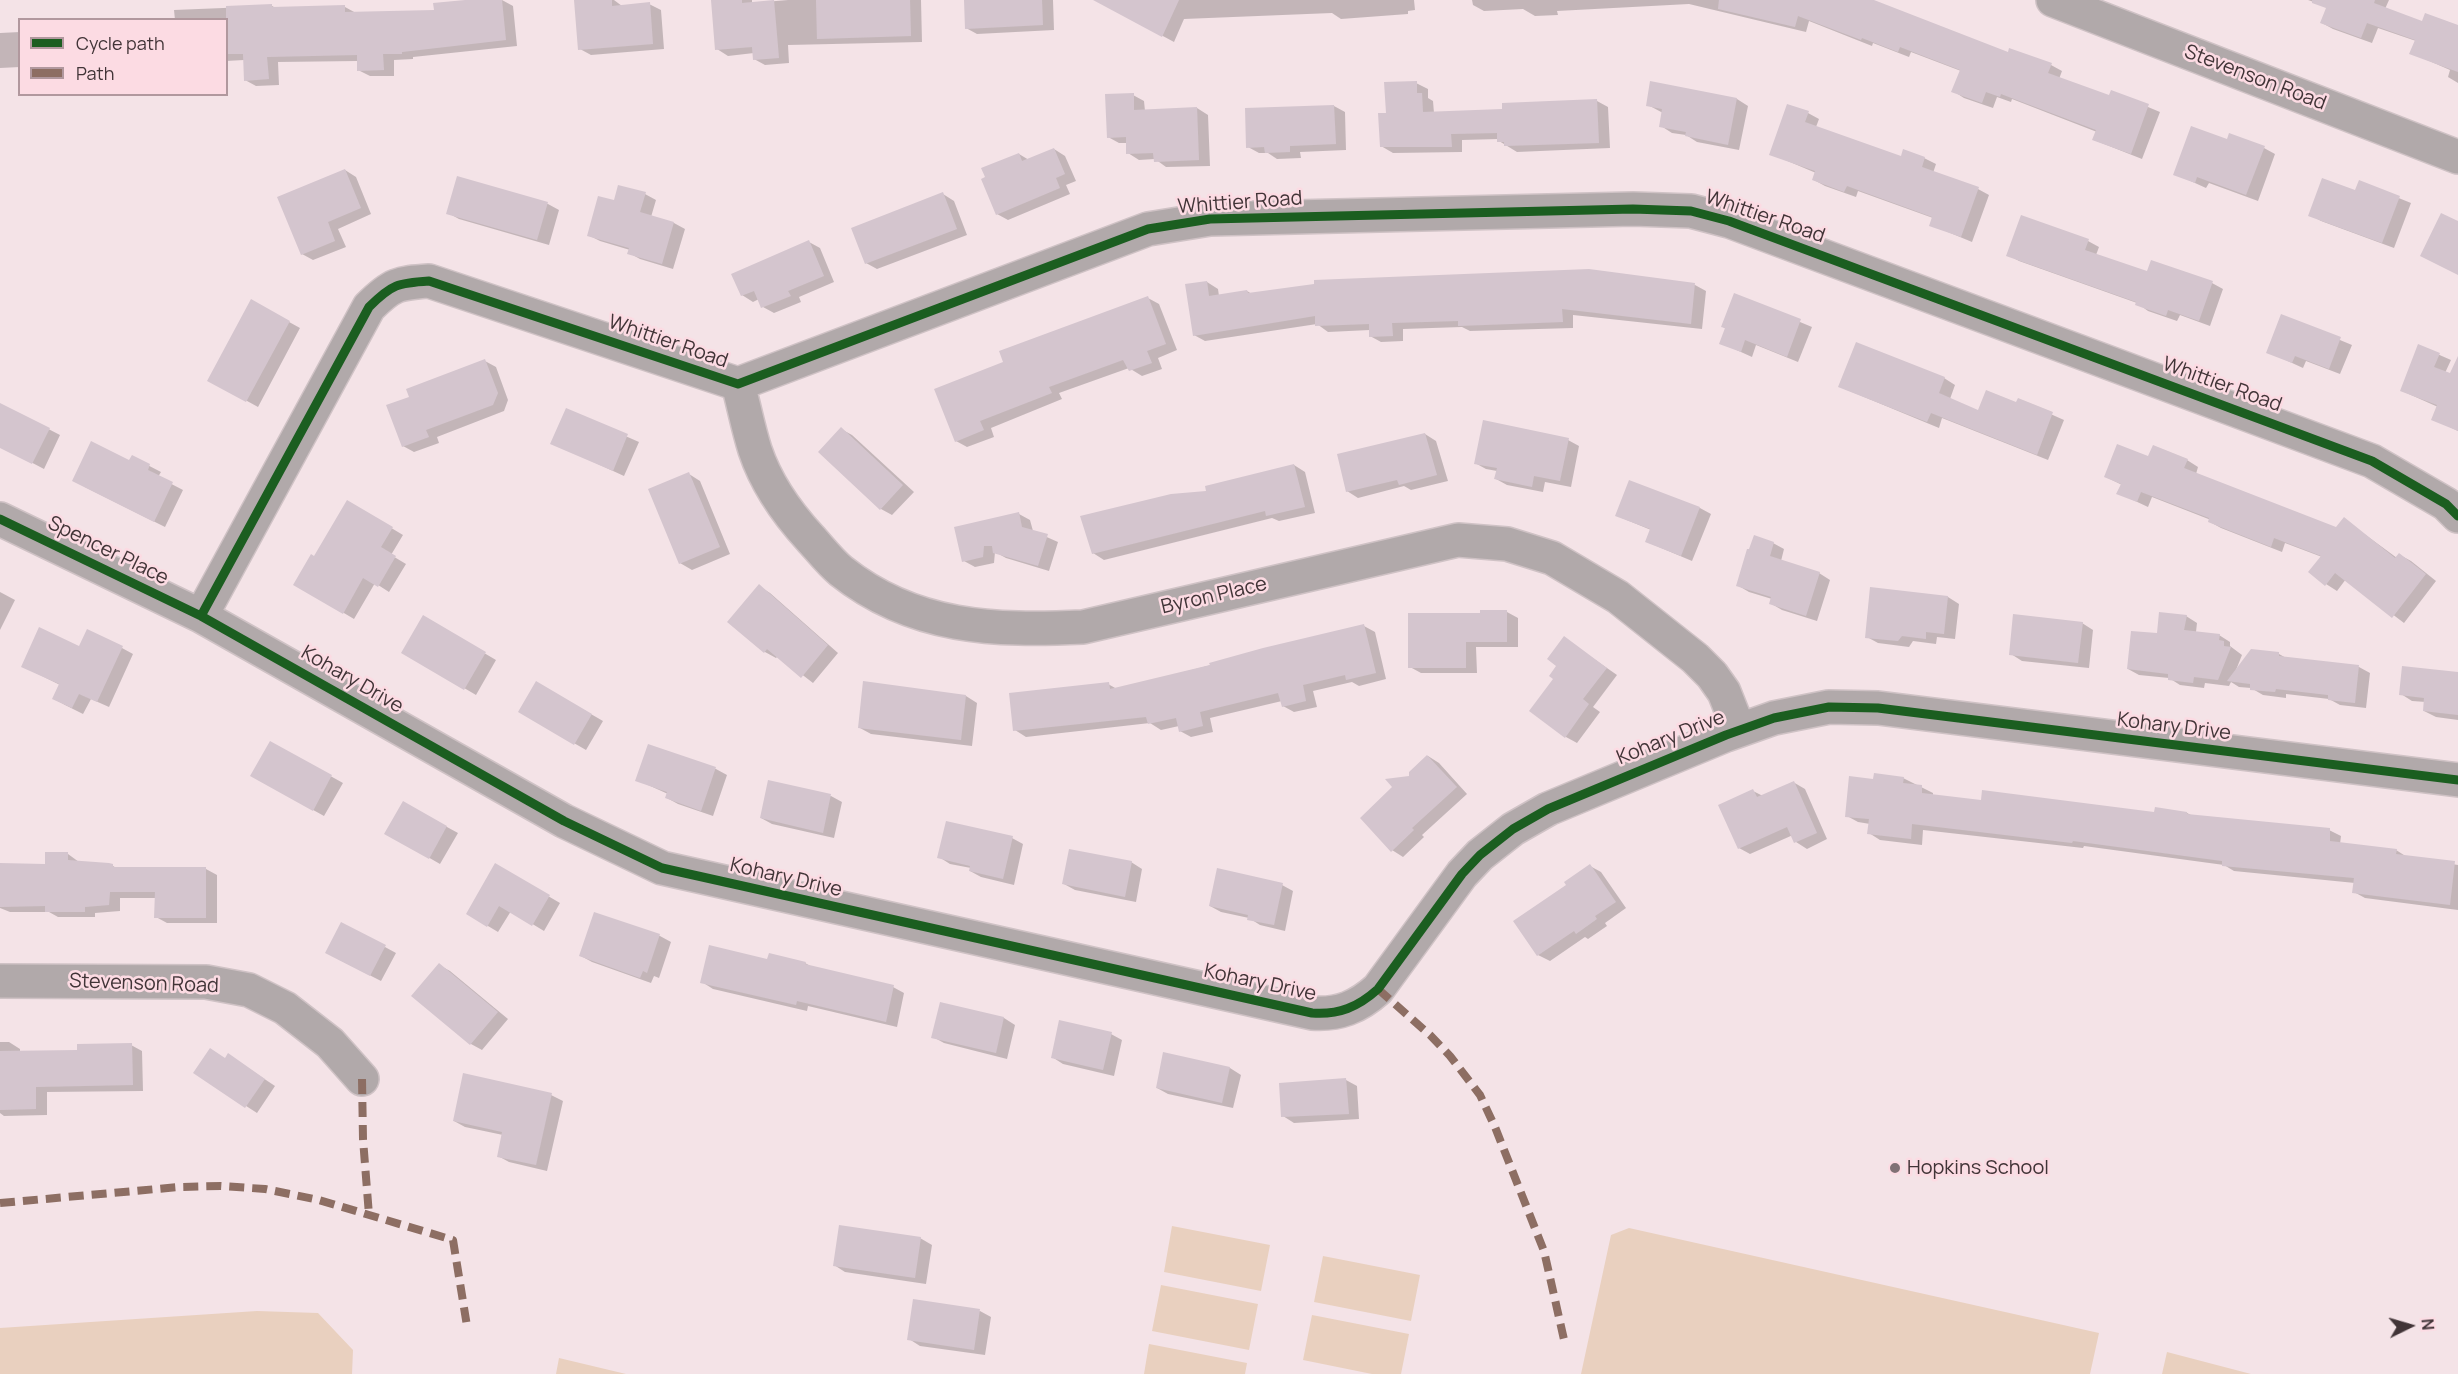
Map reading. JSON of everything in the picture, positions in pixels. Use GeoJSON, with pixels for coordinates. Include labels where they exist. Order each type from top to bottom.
{"type":"FeatureCollection","features":[{"type":"Feature","properties":{"kind":"street","name":"Stevenson Road"},"geometry":{"type":"LineString","coordinates":[[2053,0],[2458,157]]}},
{"type":"Feature","properties":{"kind":"street","name":"Whittier Road"},"geometry":{"type":"LineString","coordinates":[[201,616],[369,307],[383,293],[401,283],[429,280],[738,384],[1148,229],[1210,219],[1621,209],[1691,211],[1729,220],[2372,461],[2446,504],[2458,516]]}},
{"type":"Feature","properties":{"kind":"street","name":"Byron Place"},"geometry":{"type":"LineString","coordinates":[[738,384],[756,451],[771,484],[790,516],[841,571],[874,593],[912,612],[949,622],[986,627],[1033,629],[1083,627],[1458,540],[1507,544],[1552,558],[1617,597],[1695,658],[1713,675],[1724,692],[1739,730]]}},
{"type":"Feature","properties":{"kind":"street","name":"Spencer Place"},"geometry":{"type":"LineString","coordinates":[[0,519],[201,616]]}},
{"type":"Feature","properties":{"kind":"street","name":"Kohary Drive"},"geometry":{"type":"LineString","coordinates":[[201,616],[564,821],[662,868],[1312,1013],[1330,1014],[1349,1009],[1378,989],[1462,874],[1480,855],[1513,829],[1548,809],[1739,730],[1804,710],[1829,707],[1878,708],[2458,780]]}},
{"type":"Feature","properties":{"kind":"street","name":"Stevenson Road"},"geometry":{"type":"LineString","coordinates":[[0,981],[206,982],[249,990],[285,1008],[330,1043],[362,1079]]}},
{"type":"Feature","properties":{"kind":"shaded area"},"geometry":{"type":"Polygon","coordinates":[[[1172,1226],[1270,1245],[1261,1291],[1164,1272],[1172,1226]]]}},
{"type":"Feature","properties":{"kind":"shaded area"},"geometry":{"type":"Polygon","coordinates":[[[1629,1228],[2099,1333],[2090,1374],[1581,1374],[1611,1235],[1629,1228]]]}},
{"type":"Feature","properties":{"kind":"shaded area"},"geometry":{"type":"Polygon","coordinates":[[[1323,1256],[1420,1275],[1411,1321],[1314,1302],[1323,1256]]]}},
{"type":"Feature","properties":{"kind":"shaded area"},"geometry":{"type":"Polygon","coordinates":[[[1161,1285],[1258,1304],[1249,1350],[1152,1331],[1161,1285]]]}},
{"type":"Feature","properties":{"kind":"shaded area"},"geometry":{"type":"Polygon","coordinates":[[[257,1311],[318,1313],[353,1350],[352,1374],[0,1374],[0,1328],[257,1311]]]}},
{"type":"Feature","properties":{"kind":"shaded area"},"geometry":{"type":"Polygon","coordinates":[[[1312,1315],[1409,1334],[1401,1374],[1372,1374],[1303,1360],[1312,1315]]]}},
{"type":"Feature","properties":{"kind":"shaded area"},"geometry":{"type":"Polygon","coordinates":[[[1149,1344],[1247,1363],[1245,1374],[1144,1374],[1149,1344]]]}},
{"type":"Feature","properties":{"kind":"shaded area"},"geometry":{"type":"Polygon","coordinates":[[[2167,1352],[2251,1374],[2162,1374],[2167,1352]]]}},
{"type":"Feature","properties":{"kind":"shaded area"},"geometry":{"type":"Polygon","coordinates":[[[559,1358],[626,1374],[556,1374],[559,1358]]]}},
{"type":"Feature","properties":{"kind":"building"},"geometry":{"type":"Polygon","coordinates":[[[502,0],[506,40],[402,52],[402,54],[383,54],[384,70],[357,71],[357,55],[267,57],[269,79],[244,81],[243,54],[228,54],[226,6],[345,5],[345,12],[434,10],[433,3],[502,0]]]}},
{"type":"Feature","properties":{"kind":"building"},"geometry":{"type":"Polygon","coordinates":[[[574,0],[612,0],[612,6],[650,2],[653,44],[578,50],[574,0]]]}},
{"type":"Feature","properties":{"kind":"building"},"geometry":{"type":"Polygon","coordinates":[[[711,0],[742,0],[742,3],[774,0],[779,58],[753,60],[752,47],[715,50],[711,0]]]}},
{"type":"Feature","properties":{"kind":"building"},"geometry":{"type":"Polygon","coordinates":[[[816,0],[910,0],[911,36],[817,39],[816,0]]]}},
{"type":"Feature","properties":{"kind":"building"},"geometry":{"type":"Polygon","coordinates":[[[964,0],[1042,0],[1043,25],[965,29],[964,0]]]}},
{"type":"Feature","properties":{"kind":"building"},"geometry":{"type":"Polygon","coordinates":[[[1093,0],[1179,0],[1162,37],[1093,0]]]}},
{"type":"Feature","properties":{"kind":"building"},"geometry":{"type":"Polygon","coordinates":[[[1719,0],[1874,0],[2008,52],[2009,48],[2052,63],[2048,73],[2109,95],[2111,90],[2149,104],[2131,154],[2092,140],[2096,130],[2001,94],[2000,97],[1986,92],[1982,103],[1951,92],[1960,70],[1900,47],[1898,52],[1798,16],[1795,27],[1718,9],[1719,0]]]}},
{"type":"Feature","properties":{"kind":"building"},"geometry":{"type":"Polygon","coordinates":[[[2312,0],[2375,0],[2374,3],[2422,21],[2425,13],[2458,25],[2458,72],[2409,54],[2415,40],[2367,23],[2361,38],[2320,23],[2326,8],[2312,3],[2312,0]]]}},
{"type":"Feature","properties":{"kind":"building"},"geometry":{"type":"Polygon","coordinates":[[[1417,81],[1417,93],[1422,93],[1423,112],[1502,109],[1502,103],[1597,99],[1599,143],[1504,146],[1504,142],[1497,142],[1497,133],[1451,134],[1452,147],[1380,147],[1378,113],[1386,113],[1384,82],[1417,81]]]}},
{"type":"Feature","properties":{"kind":"building"},"geometry":{"type":"Polygon","coordinates":[[[1650,81],[1737,98],[1728,145],[1685,136],[1686,132],[1659,127],[1662,109],[1646,106],[1650,81]]]}},
{"type":"Feature","properties":{"kind":"building"},"geometry":{"type":"Polygon","coordinates":[[[1134,93],[1134,110],[1197,107],[1199,160],[1154,162],[1153,153],[1126,154],[1126,137],[1107,138],[1105,94],[1134,93]]]}},
{"type":"Feature","properties":{"kind":"building"},"geometry":{"type":"Polygon","coordinates":[[[1787,104],[1809,111],[1805,122],[1901,156],[1903,149],[1925,157],[1922,167],[1979,187],[1961,237],[1929,226],[1932,217],[1847,186],[1844,192],[1812,180],[1815,171],[1769,155],[1787,104]]]}},
{"type":"Feature","properties":{"kind":"building"},"geometry":{"type":"Polygon","coordinates":[[[1334,105],[1336,144],[1290,146],[1290,152],[1265,153],[1264,147],[1246,148],[1245,108],[1334,105]]]}},
{"type":"Feature","properties":{"kind":"building"},"geometry":{"type":"Polygon","coordinates":[[[2191,126],[2227,139],[2229,133],[2265,146],[2246,195],[2197,177],[2195,183],[2173,175],[2191,126]]]}},
{"type":"Feature","properties":{"kind":"building"},"geometry":{"type":"Polygon","coordinates":[[[1054,148],[1065,174],[1056,178],[1060,188],[996,215],[981,179],[985,177],[981,168],[1019,153],[1022,161],[1054,148]]]}},
{"type":"Feature","properties":{"kind":"building"},"geometry":{"type":"Polygon","coordinates":[[[345,169],[361,208],[328,222],[335,241],[301,255],[277,197],[345,169]]]}},
{"type":"Feature","properties":{"kind":"building"},"geometry":{"type":"Polygon","coordinates":[[[457,176],[548,202],[537,240],[446,214],[457,176]]]}},
{"type":"Feature","properties":{"kind":"building"},"geometry":{"type":"Polygon","coordinates":[[[2322,178],[2355,190],[2359,180],[2400,196],[2382,243],[2308,216],[2322,178]]]}},
{"type":"Feature","properties":{"kind":"building"},"geometry":{"type":"Polygon","coordinates":[[[618,185],[646,192],[640,212],[674,222],[662,264],[627,254],[629,248],[587,236],[598,196],[614,200],[618,185]]]}},
{"type":"Feature","properties":{"kind":"building"},"geometry":{"type":"Polygon","coordinates":[[[943,192],[957,229],[865,264],[851,228],[943,192]]]}},
{"type":"Feature","properties":{"kind":"building"},"geometry":{"type":"Polygon","coordinates":[[[2441,213],[2458,221],[2458,275],[2420,256],[2441,213]]]}},
{"type":"Feature","properties":{"kind":"building"},"geometry":{"type":"Polygon","coordinates":[[[2021,215],[2089,239],[2085,250],[2147,271],[2151,260],[2213,281],[2199,321],[2168,310],[2166,316],[2135,305],[2136,302],[2006,256],[2021,215]]]}},
{"type":"Feature","properties":{"kind":"building"},"geometry":{"type":"Polygon","coordinates":[[[809,240],[824,276],[788,291],[791,296],[761,308],[754,291],[741,296],[731,274],[809,240]]]}},
{"type":"Feature","properties":{"kind":"building"},"geometry":{"type":"Polygon","coordinates":[[[1589,269],[1695,283],[1691,324],[1562,309],[1563,322],[1458,326],[1458,321],[1392,323],[1393,336],[1369,337],[1369,324],[1315,326],[1315,316],[1193,336],[1185,284],[1207,281],[1209,296],[1314,284],[1314,280],[1589,269]]]}},
{"type":"Feature","properties":{"kind":"building"},"geometry":{"type":"Polygon","coordinates":[[[1734,293],[1801,319],[1787,357],[1745,340],[1741,352],[1719,344],[1725,328],[1721,327],[1734,293]]]}},
{"type":"Feature","properties":{"kind":"building"},"geometry":{"type":"Polygon","coordinates":[[[1148,296],[1166,344],[1147,351],[1152,363],[1129,371],[1123,360],[1049,387],[1052,393],[980,421],[984,430],[955,442],[934,389],[1003,362],[999,351],[1148,296]]]}},
{"type":"Feature","properties":{"kind":"building"},"geometry":{"type":"Polygon","coordinates":[[[251,299],[290,321],[246,402],[207,381],[251,299]]]}},
{"type":"Feature","properties":{"kind":"building"},"geometry":{"type":"Polygon","coordinates":[[[2281,314],[2341,337],[2329,369],[2295,356],[2292,363],[2266,353],[2281,314]]]}},
{"type":"Feature","properties":{"kind":"building"},"geometry":{"type":"Polygon","coordinates":[[[1856,342],[1945,377],[1939,393],[1978,410],[1986,390],[2016,402],[2018,398],[2053,412],[2037,455],[1931,413],[1927,422],[1838,387],[1856,342]]]}},
{"type":"Feature","properties":{"kind":"building"},"geometry":{"type":"Polygon","coordinates":[[[2418,344],[2440,353],[2434,367],[2450,373],[2458,356],[2458,431],[2431,420],[2437,405],[2400,391],[2418,344]]]}},
{"type":"Feature","properties":{"kind":"building"},"geometry":{"type":"Polygon","coordinates":[[[485,359],[498,393],[493,405],[426,430],[429,437],[402,447],[386,405],[409,397],[406,389],[485,359]]]}},
{"type":"Feature","properties":{"kind":"building"},"geometry":{"type":"Polygon","coordinates":[[[0,403],[50,428],[32,464],[0,448],[0,403]]]}},
{"type":"Feature","properties":{"kind":"building"},"geometry":{"type":"Polygon","coordinates":[[[566,408],[628,434],[613,471],[550,444],[566,408]]]}},
{"type":"Feature","properties":{"kind":"building"},"geometry":{"type":"Polygon","coordinates":[[[1483,420],[1569,438],[1560,481],[1534,476],[1532,487],[1494,479],[1497,468],[1474,464],[1483,420]]]}},
{"type":"Feature","properties":{"kind":"building"},"geometry":{"type":"Polygon","coordinates":[[[841,427],[903,485],[880,510],[818,452],[841,427]]]}},
{"type":"Feature","properties":{"kind":"building"},"geometry":{"type":"Polygon","coordinates":[[[1425,433],[1437,475],[1399,485],[1397,480],[1346,492],[1337,454],[1425,433]]]}},
{"type":"Feature","properties":{"kind":"building"},"geometry":{"type":"Polygon","coordinates":[[[91,441],[129,460],[132,455],[150,464],[148,470],[173,482],[154,522],[72,481],[91,441]]]}},
{"type":"Feature","properties":{"kind":"building"},"geometry":{"type":"Polygon","coordinates":[[[2117,444],[2148,456],[2153,445],[2188,459],[2184,468],[2336,527],[2344,517],[2395,558],[2399,553],[2426,574],[2392,618],[2335,573],[2325,586],[2308,572],[2321,556],[2274,538],[2271,547],[2208,522],[2209,518],[2141,492],[2137,502],[2116,494],[2121,484],[2104,477],[2117,444]]]}},
{"type":"Feature","properties":{"kind":"building"},"geometry":{"type":"Polygon","coordinates":[[[1294,464],[1305,507],[1266,516],[1265,511],[1092,554],[1080,516],[1171,494],[1206,491],[1205,486],[1294,464]]]}},
{"type":"Feature","properties":{"kind":"building"},"geometry":{"type":"Polygon","coordinates":[[[689,472],[720,547],[679,564],[648,489],[689,472]]]}},
{"type":"Feature","properties":{"kind":"building"},"geometry":{"type":"Polygon","coordinates":[[[1629,480],[1700,507],[1681,556],[1645,542],[1650,529],[1615,516],[1629,480]]]}},
{"type":"Feature","properties":{"kind":"building"},"geometry":{"type":"Polygon","coordinates":[[[347,500],[393,527],[381,547],[396,556],[378,587],[363,578],[343,614],[293,585],[311,554],[314,556],[347,500]]]}},
{"type":"Feature","properties":{"kind":"building"},"geometry":{"type":"Polygon","coordinates":[[[1019,512],[1022,527],[1048,534],[1038,566],[993,553],[992,546],[984,546],[983,557],[962,562],[954,527],[1019,512]]]}},
{"type":"Feature","properties":{"kind":"building"},"geometry":{"type":"Polygon","coordinates":[[[1754,535],[1774,542],[1770,556],[1820,572],[1806,616],[1769,604],[1771,597],[1736,586],[1747,549],[1754,535]]]}},
{"type":"Feature","properties":{"kind":"building"},"geometry":{"type":"Polygon","coordinates":[[[759,584],[828,645],[801,678],[767,649],[764,653],[727,622],[759,584]]]}},
{"type":"Feature","properties":{"kind":"building"},"geometry":{"type":"Polygon","coordinates":[[[1870,587],[1948,596],[1944,634],[1926,632],[1926,639],[1902,636],[1898,641],[1865,638],[1870,587]]]}},
{"type":"Feature","properties":{"kind":"building"},"geometry":{"type":"Polygon","coordinates":[[[1480,610],[1507,610],[1507,642],[1466,642],[1466,668],[1408,668],[1408,613],[1480,613],[1480,610]]]}},
{"type":"Feature","properties":{"kind":"building"},"geometry":{"type":"Polygon","coordinates":[[[2159,612],[2187,615],[2184,630],[2220,634],[2219,640],[2224,641],[2224,646],[2231,647],[2218,680],[2194,677],[2193,683],[2168,680],[2168,674],[2127,669],[2131,631],[2157,633],[2159,612]]]}},
{"type":"Feature","properties":{"kind":"building"},"geometry":{"type":"Polygon","coordinates":[[[2013,614],[2083,622],[2078,663],[2009,655],[2013,614]]]}},
{"type":"Feature","properties":{"kind":"building"},"geometry":{"type":"Polygon","coordinates":[[[423,615],[486,652],[464,690],[401,653],[423,615]]]}},
{"type":"Feature","properties":{"kind":"building"},"geometry":{"type":"Polygon","coordinates":[[[1364,624],[1376,673],[1346,680],[1345,675],[1303,685],[1306,701],[1282,707],[1278,693],[1200,712],[1203,726],[1179,732],[1176,718],[1148,724],[1146,717],[1013,731],[1009,693],[1109,682],[1110,689],[1364,624]]]}},
{"type":"Feature","properties":{"kind":"building"},"geometry":{"type":"Polygon","coordinates":[[[39,627],[79,646],[87,629],[123,646],[97,702],[79,694],[72,708],[52,699],[59,684],[21,667],[39,627]]]}},
{"type":"Feature","properties":{"kind":"building"},"geometry":{"type":"Polygon","coordinates":[[[1564,636],[1607,668],[1583,699],[1589,704],[1565,738],[1529,711],[1553,679],[1549,676],[1556,666],[1547,659],[1564,636]]]}},
{"type":"Feature","properties":{"kind":"building"},"geometry":{"type":"Polygon","coordinates":[[[2251,649],[2279,652],[2279,656],[2359,665],[2355,703],[2328,700],[2328,695],[2276,689],[2275,692],[2250,690],[2250,684],[2227,681],[2251,649]]]}},
{"type":"Feature","properties":{"kind":"building"},"geometry":{"type":"Polygon","coordinates":[[[2402,666],[2458,672],[2458,715],[2423,711],[2424,698],[2399,695],[2402,666]]]}},
{"type":"Feature","properties":{"kind":"building"},"geometry":{"type":"Polygon","coordinates":[[[536,681],[592,714],[574,745],[518,712],[536,681]]]}},
{"type":"Feature","properties":{"kind":"building"},"geometry":{"type":"Polygon","coordinates":[[[863,681],[966,695],[961,740],[858,728],[863,681]]]}},
{"type":"Feature","properties":{"kind":"building"},"geometry":{"type":"Polygon","coordinates":[[[270,741],[332,775],[313,811],[250,776],[270,741]]]}},
{"type":"Feature","properties":{"kind":"building"},"geometry":{"type":"Polygon","coordinates":[[[648,744],[716,767],[701,811],[665,798],[667,792],[635,781],[648,744]]]}},
{"type":"Feature","properties":{"kind":"building"},"geometry":{"type":"Polygon","coordinates":[[[1427,755],[1457,787],[1412,828],[1414,830],[1391,852],[1360,818],[1392,787],[1385,779],[1409,776],[1409,772],[1427,755]]]}},
{"type":"Feature","properties":{"kind":"building"},"geometry":{"type":"Polygon","coordinates":[[[1874,773],[1904,777],[1903,783],[1922,785],[1922,793],[1981,800],[1982,790],[2154,812],[2155,807],[2187,812],[2187,814],[2330,828],[2330,841],[2397,849],[2396,854],[2455,861],[2450,905],[2352,893],[2354,878],[2222,866],[2222,861],[2073,841],[2072,843],[1912,824],[1911,839],[1867,834],[1869,819],[1845,817],[1849,776],[1873,779],[1874,773]]]}},
{"type":"Feature","properties":{"kind":"building"},"geometry":{"type":"Polygon","coordinates":[[[768,780],[831,794],[823,833],[760,818],[768,780]]]}},
{"type":"Feature","properties":{"kind":"building"},"geometry":{"type":"Polygon","coordinates":[[[1794,781],[1817,833],[1794,843],[1787,827],[1738,849],[1718,805],[1753,789],[1757,797],[1794,781]]]}},
{"type":"Feature","properties":{"kind":"building"},"geometry":{"type":"Polygon","coordinates":[[[403,801],[447,826],[429,859],[384,834],[403,801]]]}},
{"type":"Feature","properties":{"kind":"building"},"geometry":{"type":"Polygon","coordinates":[[[946,821],[1013,836],[1003,879],[969,871],[970,866],[937,858],[946,821]]]}},
{"type":"Feature","properties":{"kind":"building"},"geometry":{"type":"Polygon","coordinates":[[[1069,849],[1132,861],[1125,897],[1062,884],[1069,849]]]}},
{"type":"Feature","properties":{"kind":"building"},"geometry":{"type":"Polygon","coordinates":[[[45,852],[68,852],[68,860],[109,863],[113,864],[113,867],[206,867],[206,918],[154,918],[155,892],[110,892],[109,905],[85,907],[85,912],[45,912],[45,906],[0,907],[0,863],[45,864],[45,852]]]}},
{"type":"Feature","properties":{"kind":"building"},"geometry":{"type":"Polygon","coordinates":[[[495,863],[550,895],[532,926],[499,906],[487,927],[466,914],[495,863]]]}},
{"type":"Feature","properties":{"kind":"building"},"geometry":{"type":"Polygon","coordinates":[[[1590,864],[1616,902],[1595,916],[1597,919],[1576,934],[1574,931],[1537,956],[1513,921],[1566,885],[1564,882],[1590,864]]]}},
{"type":"Feature","properties":{"kind":"building"},"geometry":{"type":"Polygon","coordinates":[[[1217,868],[1283,883],[1274,925],[1247,920],[1248,915],[1209,906],[1217,868]]]}},
{"type":"Feature","properties":{"kind":"building"},"geometry":{"type":"Polygon","coordinates":[[[594,912],[660,934],[647,973],[643,971],[640,978],[579,956],[594,912]]]}},
{"type":"Feature","properties":{"kind":"building"},"geometry":{"type":"Polygon","coordinates":[[[341,922],[386,945],[370,976],[325,953],[341,922]]]}},
{"type":"Feature","properties":{"kind":"building"},"geometry":{"type":"Polygon","coordinates":[[[709,945],[767,959],[769,953],[894,985],[886,1022],[797,1001],[796,1005],[700,983],[709,945]]]}},
{"type":"Feature","properties":{"kind":"building"},"geometry":{"type":"Polygon","coordinates":[[[439,963],[498,1012],[470,1045],[411,996],[439,963]]]}},
{"type":"Feature","properties":{"kind":"building"},"geometry":{"type":"Polygon","coordinates":[[[940,1002],[1004,1017],[996,1053],[931,1038],[940,1002]]]}},
{"type":"Feature","properties":{"kind":"building"},"geometry":{"type":"Polygon","coordinates":[[[1059,1020],[1112,1032],[1103,1070],[1051,1058],[1059,1020]]]}},
{"type":"Feature","properties":{"kind":"building"},"geometry":{"type":"Polygon","coordinates":[[[132,1043],[133,1085],[36,1087],[36,1109],[0,1110],[0,1051],[77,1050],[77,1044],[132,1043]]]}},
{"type":"Feature","properties":{"kind":"building"},"geometry":{"type":"Polygon","coordinates":[[[210,1048],[225,1058],[228,1053],[265,1079],[245,1108],[193,1073],[210,1048]]]}},
{"type":"Feature","properties":{"kind":"building"},"geometry":{"type":"Polygon","coordinates":[[[1163,1052],[1230,1067],[1222,1103],[1156,1088],[1163,1052]]]}},
{"type":"Feature","properties":{"kind":"building"},"geometry":{"type":"Polygon","coordinates":[[[463,1073],[552,1093],[536,1165],[497,1157],[502,1132],[453,1121],[463,1073]]]}},
{"type":"Feature","properties":{"kind":"building"},"geometry":{"type":"Polygon","coordinates":[[[1346,1078],[1349,1114],[1281,1117],[1279,1083],[1346,1078]]]}},
{"type":"Feature","properties":{"kind":"building"},"geometry":{"type":"Polygon","coordinates":[[[839,1225],[921,1237],[915,1278],[833,1266],[839,1225]]]}},
{"type":"Feature","properties":{"kind":"building"},"geometry":{"type":"Polygon","coordinates":[[[913,1299],[980,1309],[974,1350],[907,1340],[913,1299]]]}},
{"type":"Feature","properties":{"kind":"marked path"},"geometry":{"type":"LineString","coordinates":[[1378,989],[1430,1035],[1450,1056],[1480,1095],[1544,1251],[1565,1344]]}},
{"type":"Feature","properties":{"kind":"marked path"},"geometry":{"type":"LineString","coordinates":[[362,1079],[363,1139],[369,1215]]}},
{"type":"Feature","properties":{"kind":"marked path"},"geometry":{"type":"LineString","coordinates":[[0,1203],[179,1187],[221,1186],[265,1189],[319,1200],[453,1240],[467,1326]]}},
{"type":"Feature","properties":{"kind":"cycle path"},"geometry":{"type":"LineString","coordinates":[[201,616],[369,307],[396,286],[429,281],[738,384],[1148,229],[1210,219],[1633,209],[1691,211],[1729,221],[2372,461],[2446,504],[2458,516]]}},
{"type":"Feature","properties":{"kind":"cycle path"},"geometry":{"type":"LineString","coordinates":[[0,519],[201,616],[564,821],[662,868],[1312,1013],[1331,1013],[1348,1008],[1363,1001],[1378,989],[1462,874],[1480,855],[1513,829],[1548,809],[1726,735],[1774,718],[1829,707],[1878,708],[2458,780]]}},
{"type":"Feature","properties":{"kind":"place","name":"Hopkins School"},"geometry":{"type":"Point","coordinates":[1895,1168]}}]}
